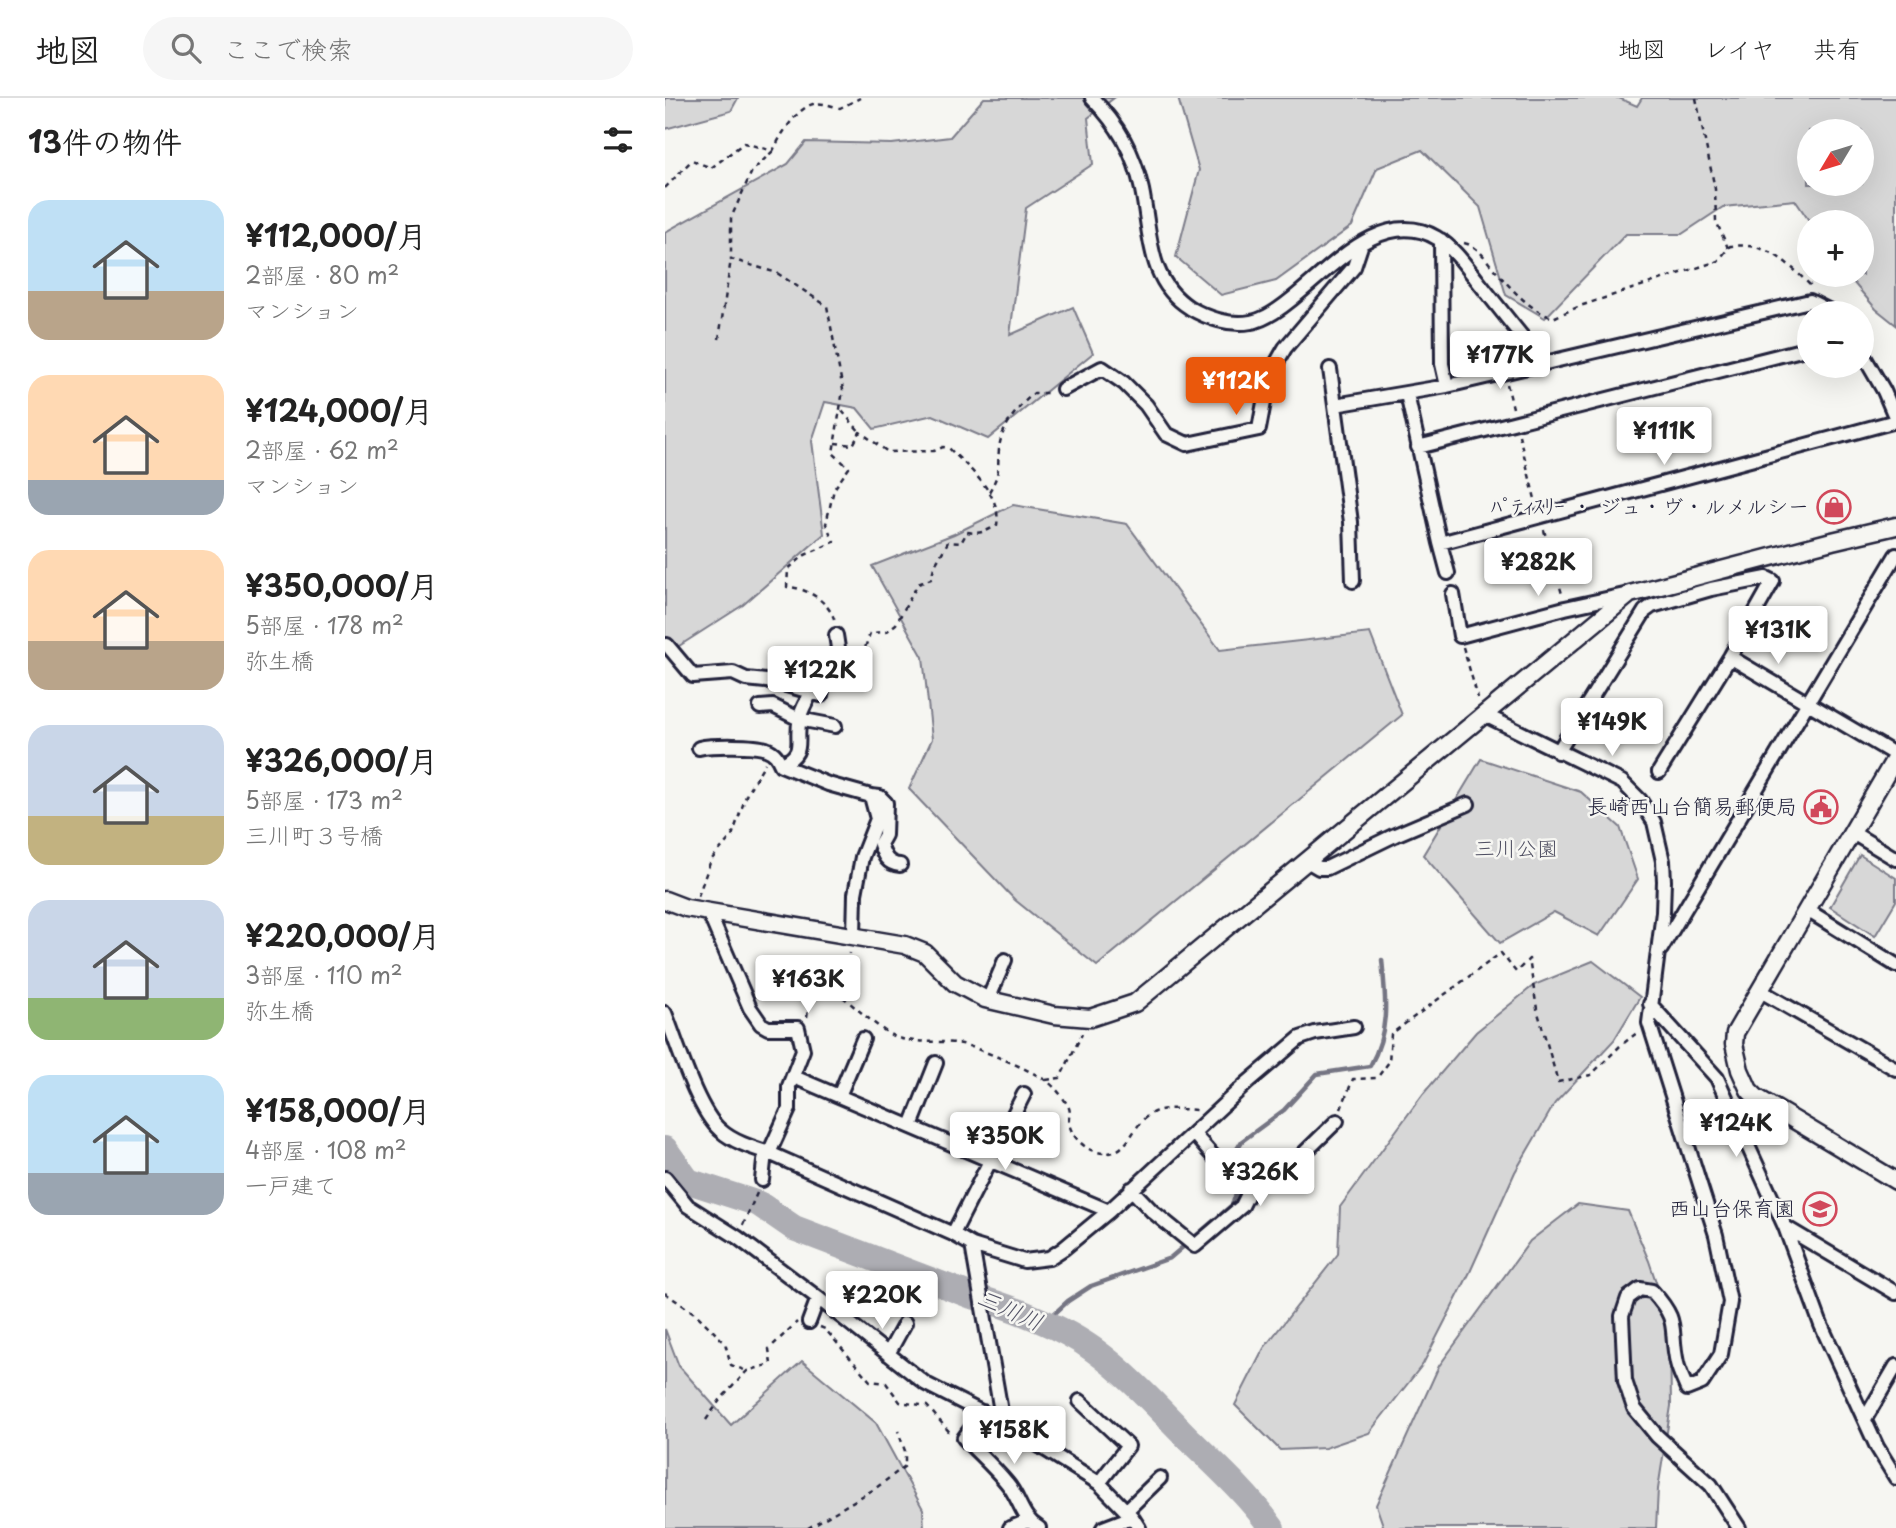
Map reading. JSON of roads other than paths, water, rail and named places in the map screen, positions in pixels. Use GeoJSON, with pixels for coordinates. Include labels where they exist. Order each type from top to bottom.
{"type":"FeatureCollection","features":[{"type":"Feature","properties":{"kind":"street"},"geometry":{"type":"LineString","coordinates":[[1092,98],[1119,129],[1131,156],[1142,188],[1152,256],[1159,276],[1188,307],[1210,318],[1250,322],[1282,307],[1362,243],[1386,231],[1423,230],[1445,244],[1544,363]]}},
{"type":"Feature","properties":{"kind":"street"},"geometry":{"type":"LineString","coordinates":[[1060,391],[1102,368],[1124,383],[1146,405],[1166,434],[1187,444],[1259,429],[1269,376],[1285,348],[1354,267],[1362,243]]}},
{"type":"Feature","properties":{"kind":"street"},"geometry":{"type":"LineString","coordinates":[[1445,244],[1442,364],[1447,386]]}},
{"type":"Feature","properties":{"kind":"street"},"geometry":{"type":"LineString","coordinates":[[1335,405],[1447,386],[1797,304]]}},
{"type":"Feature","properties":{"kind":"street"},"geometry":{"type":"LineString","coordinates":[[1418,447],[1797,351]]}},
{"type":"Feature","properties":{"kind":"street"},"geometry":{"type":"LineString","coordinates":[[1330,369],[1351,522],[1353,581]]}},
{"type":"Feature","properties":{"kind":"street"},"geometry":{"type":"LineString","coordinates":[[1440,543],[1896,420],[1874,374]]}},
{"type":"Feature","properties":{"kind":"street"},"geometry":{"type":"LineString","coordinates":[[1407,394],[1448,573]]}},
{"type":"Feature","properties":{"kind":"street"},"geometry":{"type":"LineString","coordinates":[[1453,594],[1460,636],[1896,526]]}},
{"type":"Feature","properties":{"kind":"street"},"geometry":{"type":"LineString","coordinates":[[1657,956],[1896,555]]}},
{"type":"Feature","properties":{"kind":"street"},"geometry":{"type":"LineString","coordinates":[[1558,752],[1645,611],[1652,606],[1711,589],[1767,578],[1773,581],[1659,772]]}},
{"type":"Feature","properties":{"kind":"street"},"geometry":{"type":"LineString","coordinates":[[665,900],[686,908],[905,945],[925,953],[955,983],[988,1000],[1054,1015],[1090,1018],[1135,1003],[1630,594]]}},
{"type":"Feature","properties":{"kind":"street"},"geometry":{"type":"LineString","coordinates":[[667,645],[693,677],[733,673],[821,695],[826,673],[838,648],[836,635]]}},
{"type":"Feature","properties":{"kind":"street"},"geometry":{"type":"LineString","coordinates":[[1730,657],[1896,756],[1759,990],[1735,1033],[1734,1044],[1744,1083],[1756,1097],[1896,1181]]}},
{"type":"Feature","properties":{"kind":"street"},"geometry":{"type":"LineString","coordinates":[[781,765],[795,758],[799,752],[799,719],[811,692]]}},
{"type":"Feature","properties":{"kind":"street"},"geometry":{"type":"LineString","coordinates":[[760,707],[773,706],[799,719],[835,726]]}},
{"type":"Feature","properties":{"kind":"street"},"geometry":{"type":"LineString","coordinates":[[1483,714],[1622,782],[1640,800],[1654,822],[1660,842],[1663,871],[1663,912],[1649,1023],[1716,1235],[1730,1302],[1721,1354],[1702,1383],[1687,1390],[1677,1364],[1674,1325],[1667,1307],[1652,1291],[1640,1289],[1628,1298],[1622,1315],[1625,1381],[1634,1408],[1657,1436],[1711,1485],[1739,1528]]}},
{"type":"Feature","properties":{"kind":"street"},"geometry":{"type":"LineString","coordinates":[[699,748],[715,745],[733,748],[757,747],[775,754],[781,765],[828,784],[880,797],[886,803],[885,835],[880,844],[888,860],[893,865],[900,866]]}},
{"type":"Feature","properties":{"kind":"street"},"geometry":{"type":"LineString","coordinates":[[854,935],[855,894],[862,857],[877,819],[870,796]]}},
{"type":"Feature","properties":{"kind":"street"},"geometry":{"type":"LineString","coordinates":[[1307,861],[1319,868],[1328,868],[1395,835],[1468,804]]}},
{"type":"Feature","properties":{"kind":"street"},"geometry":{"type":"LineString","coordinates":[[1853,833],[1896,859]]}},
{"type":"Feature","properties":{"kind":"street"},"geometry":{"type":"LineString","coordinates":[[1807,910],[1896,965]]}},
{"type":"Feature","properties":{"kind":"street"},"geometry":{"type":"LineString","coordinates":[[708,911],[750,1008],[768,1028],[798,1028],[803,1050],[789,1086],[789,1109],[767,1152],[762,1180]]}},
{"type":"Feature","properties":{"kind":"street"},"geometry":{"type":"LineString","coordinates":[[988,1000],[1005,960]]}},
{"type":"Feature","properties":{"kind":"street"},"geometry":{"type":"LineString","coordinates":[[1759,990],[1896,1069]]}},
{"type":"Feature","properties":{"kind":"street"},"geometry":{"type":"LineString","coordinates":[[1650,1004],[1717,1078],[1785,1227],[1821,1325],[1877,1447],[1896,1478]]}},
{"type":"Feature","properties":{"kind":"street"},"geometry":{"type":"LineString","coordinates":[[665,1013],[696,1091],[720,1131],[953,1234],[972,1245],[1024,1261],[1049,1258],[1063,1249],[1109,1211],[1300,1038],[1354,1027]]}},
{"type":"Feature","properties":{"kind":"street"},"geometry":{"type":"LineString","coordinates":[[839,1096],[863,1039]]}},
{"type":"Feature","properties":{"kind":"street"},"geometry":{"type":"LineString","coordinates":[[911,1126],[936,1063]]}},
{"type":"Feature","properties":{"kind":"street"},"geometry":{"type":"LineString","coordinates":[[1717,1078],[1740,1070]]}},
{"type":"Feature","properties":{"kind":"street"},"geometry":{"type":"LineString","coordinates":[[794,1077],[1109,1211]]}},
{"type":"Feature","properties":{"kind":"street"},"geometry":{"type":"LineString","coordinates":[[953,1234],[1024,1094]]}},
{"type":"Feature","properties":{"kind":"street"},"geometry":{"type":"LineString","coordinates":[[1193,1133],[1223,1167],[1242,1171],[1297,1160],[1337,1121]]}},
{"type":"Feature","properties":{"kind":"street"},"geometry":{"type":"LineString","coordinates":[[1131,1189],[1152,1211],[1195,1246],[1242,1206],[1247,1196],[1242,1171]]}},
{"type":"Feature","properties":{"kind":"street"},"geometry":{"type":"LineString","coordinates":[[665,1178],[688,1206],[737,1237],[926,1384],[1003,1423],[1099,1483],[1133,1519]]}},
{"type":"Feature","properties":{"kind":"street"},"geometry":{"type":"LineString","coordinates":[[1785,1227],[1896,1293]]}},
{"type":"Feature","properties":{"kind":"street"},"geometry":{"type":"LineString","coordinates":[[972,1245],[1003,1423]]}},
{"type":"Feature","properties":{"kind":"street"},"geometry":{"type":"LineString","coordinates":[[809,1322],[818,1298]]}},
{"type":"Feature","properties":{"kind":"street"},"geometry":{"type":"LineString","coordinates":[[888,1354],[905,1323]]}},
{"type":"Feature","properties":{"kind":"street"},"geometry":{"type":"LineString","coordinates":[[1865,1419],[1896,1366]]}},
{"type":"Feature","properties":{"kind":"street"},"geometry":{"type":"LineString","coordinates":[[1080,1401],[1128,1446],[1099,1483]]}},
{"type":"Feature","properties":{"kind":"street"},"geometry":{"type":"LineString","coordinates":[[983,1412],[964,1438],[1007,1482],[1033,1525],[1010,1528]]}},
{"type":"Feature","properties":{"kind":"street"},"geometry":{"type":"LineString","coordinates":[[1103,1528],[1133,1519],[1160,1478]]}},
{"type":"Feature","properties":{"kind":"waterway"},"geometry":{"type":"LineString","coordinates":[[1049,1326],[1054,1314],[1068,1301],[1091,1286],[1170,1258],[1232,1205],[1238,1189],[1232,1157],[1242,1141],[1284,1110],[1317,1074],[1370,1066],[1384,1027],[1382,960]]}},
{"type":"Feature","properties":{"kind":"waterway","name":"三川川"},"geometry":{"type":"LineString","coordinates":[[665,1149],[688,1181],[759,1204],[794,1228],[972,1296],[1019,1311],[1081,1341],[1145,1394],[1234,1483],[1272,1528]]}},
{"type":"Feature","properties":{"kind":"place","name":"ﾊﾟﾃｨｽﾘｰ ・ ジュ・ヴ・ルメルシー"},"geometry":{"type":"Point","coordinates":[1834,507]}},
{"type":"Feature","properties":{"kind":"place","name":"長崎西山台簡易郵便局"},"geometry":{"type":"Point","coordinates":[1821,807]}},
{"type":"Feature","properties":{"kind":"place","name":"西山台保育園"},"geometry":{"type":"Point","coordinates":[1820,1209]}},
{"type":"Feature","properties":{"kind":"park label","name":"三川公園"},"geometry":{"type":"Point","coordinates":[1516,849]}}]}
